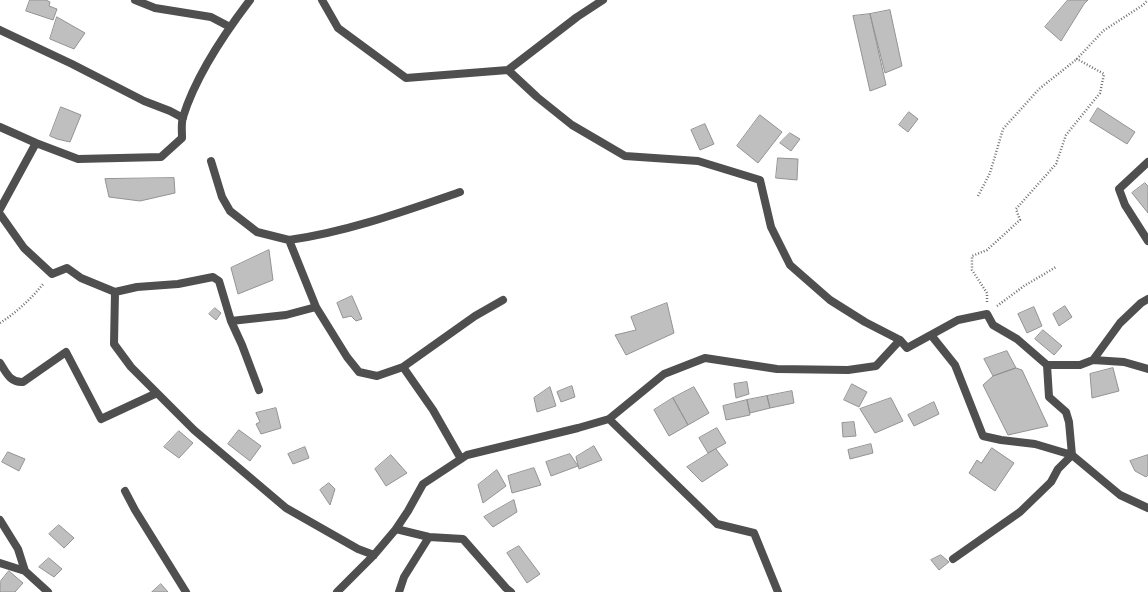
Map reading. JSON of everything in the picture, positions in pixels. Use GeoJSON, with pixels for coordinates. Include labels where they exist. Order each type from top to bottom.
{"type":"FeatureCollection","features":[{"type":"Feature","properties":{"kind":"street"},"geometry":{"type":"LineString","coordinates":[[135,0],[155,8],[211,17],[230,27]]}},
{"type":"Feature","properties":{"kind":"street"},"geometry":{"type":"LineString","coordinates":[[0,127],[78,159],[161,157],[182,138],[183,118],[198,81],[230,27],[250,0]]}},
{"type":"Feature","properties":{"kind":"street"},"geometry":{"type":"LineString","coordinates":[[322,0],[338,28],[406,78],[508,70],[577,17],[603,0]]}},
{"type":"Feature","properties":{"kind":"street"},"geometry":{"type":"LineString","coordinates":[[0,30],[72,64],[144,102],[170,111],[183,118]]}},
{"type":"Feature","properties":{"kind":"street"},"geometry":{"type":"LineString","coordinates":[[508,70],[537,97],[572,124],[625,156],[698,161],[760,180],[771,227],[790,264],[830,300],[865,322],[900,340],[907,348],[958,320],[986,314],[993,325],[1016,339],[1047,366],[1080,365],[1093,360],[1124,362],[1148,369]]}},
{"type":"Feature","properties":{"kind":"street"},"geometry":{"type":"LineString","coordinates":[[0,209],[36,143]]}},
{"type":"Feature","properties":{"kind":"street"},"geometry":{"type":"LineString","coordinates":[[211,161],[222,197],[230,211],[257,232],[289,240],[318,236],[410,209],[460,192]]}},
{"type":"Feature","properties":{"kind":"street"},"geometry":{"type":"LineString","coordinates":[[1148,162],[1118,189],[1125,205],[1148,242]]}},
{"type":"Feature","properties":{"kind":"street"},"geometry":{"type":"LineString","coordinates":[[0,214],[24,248],[52,274],[67,268],[81,278],[114,292],[137,286],[178,284],[213,277],[219,281],[230,321],[242,345],[259,390]]}},
{"type":"Feature","properties":{"kind":"street"},"geometry":{"type":"LineString","coordinates":[[289,240],[316,307],[347,357],[359,372],[377,376],[403,367],[474,316],[503,300]]}},
{"type":"Feature","properties":{"kind":"street"},"geometry":{"type":"LineString","coordinates":[[114,292],[114,344],[131,367],[194,430],[286,508],[358,549],[374,555]]}},
{"type":"Feature","properties":{"kind":"street"},"geometry":{"type":"LineString","coordinates":[[1093,360],[1120,323],[1141,303],[1148,299]]}},
{"type":"Feature","properties":{"kind":"street"},"geometry":{"type":"LineString","coordinates":[[230,321],[286,314],[316,307]]}},
{"type":"Feature","properties":{"kind":"street"},"geometry":{"type":"LineString","coordinates":[[931,335],[955,365],[969,404],[983,436],[1001,440],[1035,444],[1072,455],[1120,495],[1148,508]]}},
{"type":"Feature","properties":{"kind":"street"},"geometry":{"type":"LineString","coordinates":[[337,592],[374,555],[396,529],[423,484],[467,455],[609,419],[664,374],[705,358],[777,369],[848,370],[876,366],[900,340]]}},
{"type":"Feature","properties":{"kind":"street"},"geometry":{"type":"LineString","coordinates":[[0,363],[11,380],[23,382],[66,352],[102,419],[157,393]]}},
{"type":"Feature","properties":{"kind":"street"},"geometry":{"type":"LineString","coordinates":[[1047,366],[1050,397],[1066,412],[1069,422],[1072,455]]}},
{"type":"Feature","properties":{"kind":"street"},"geometry":{"type":"LineString","coordinates":[[403,367],[432,410],[461,459]]}},
{"type":"Feature","properties":{"kind":"street"},"geometry":{"type":"LineString","coordinates":[[609,419],[717,524],[754,533],[778,592]]}},
{"type":"Feature","properties":{"kind":"street"},"geometry":{"type":"LineString","coordinates":[[954,559],[1020,512],[1051,482],[1058,469],[1072,455]]}},
{"type":"Feature","properties":{"kind":"street"},"geometry":{"type":"LineString","coordinates":[[125,491],[135,510],[186,592]]}},
{"type":"Feature","properties":{"kind":"street"},"geometry":{"type":"LineString","coordinates":[[0,520],[18,550],[25,571]]}},
{"type":"Feature","properties":{"kind":"street"},"geometry":{"type":"LineString","coordinates":[[396,529],[429,537],[463,540],[511,592]]}},
{"type":"Feature","properties":{"kind":"street"},"geometry":{"type":"LineString","coordinates":[[399,592],[404,577],[429,537]]}},
{"type":"Feature","properties":{"kind":"street"},"geometry":{"type":"LineString","coordinates":[[0,563],[25,571],[48,592]]}},
{"type":"Feature","properties":{"kind":"path"},"geometry":{"type":"LineString","coordinates":[[978,196],[990,173],[1003,129],[1039,89],[1077,59],[1103,31],[1143,5],[1148,0]]}},
{"type":"Feature","properties":{"kind":"path"},"geometry":{"type":"LineString","coordinates":[[986,314],[987,293],[972,270],[972,256],[987,250],[1020,220],[1016,209],[1056,164],[1066,135],[1100,93],[1104,74],[1077,59]]}},
{"type":"Feature","properties":{"kind":"path"},"geometry":{"type":"LineString","coordinates":[[986,314],[1018,290],[1056,267]]}},
{"type":"Feature","properties":{"kind":"path"},"geometry":{"type":"LineString","coordinates":[[0,323],[12,315],[36,293],[52,274]]}},
{"type":"Feature","properties":{"kind":"building"},"geometry":{"type":"Polygon","coordinates":[[[30,0],[46,0],[50,2],[49,6],[57,9],[53,20],[26,11],[30,0]]]}},
{"type":"Feature","properties":{"kind":"building"},"geometry":{"type":"Polygon","coordinates":[[[1068,0],[1088,0],[1061,41],[1045,27],[1068,0]]]}},
{"type":"Feature","properties":{"kind":"building"},"geometry":{"type":"Polygon","coordinates":[[[890,10],[902,66],[885,73],[870,14],[890,10]]]}},
{"type":"Feature","properties":{"kind":"building"},"geometry":{"type":"Polygon","coordinates":[[[870,14],[886,85],[870,91],[853,16],[870,14]]]}},
{"type":"Feature","properties":{"kind":"building"},"geometry":{"type":"Polygon","coordinates":[[[57,17],[85,33],[74,49],[50,39],[57,17]]]}},
{"type":"Feature","properties":{"kind":"building"},"geometry":{"type":"Polygon","coordinates":[[[61,107],[81,115],[70,142],[50,136],[61,107]]]}},
{"type":"Feature","properties":{"kind":"building"},"geometry":{"type":"Polygon","coordinates":[[[1098,108],[1135,132],[1127,144],[1090,121],[1098,108]]]}},
{"type":"Feature","properties":{"kind":"building"},"geometry":{"type":"Polygon","coordinates":[[[909,112],[918,119],[908,132],[899,125],[909,112]]]}},
{"type":"Feature","properties":{"kind":"building"},"geometry":{"type":"Polygon","coordinates":[[[760,115],[782,132],[758,163],[737,146],[760,115]]]}},
{"type":"Feature","properties":{"kind":"building"},"geometry":{"type":"Polygon","coordinates":[[[705,124],[714,144],[700,150],[691,130],[705,124]]]}},
{"type":"Feature","properties":{"kind":"building"},"geometry":{"type":"Polygon","coordinates":[[[790,133],[800,139],[791,151],[780,143],[790,133]]]}},
{"type":"Feature","properties":{"kind":"building"},"geometry":{"type":"Polygon","coordinates":[[[778,158],[798,159],[797,180],[776,178],[778,158]]]}},
{"type":"Feature","properties":{"kind":"building"},"geometry":{"type":"Polygon","coordinates":[[[174,178],[175,193],[140,201],[109,197],[105,179],[174,178]]]}},
{"type":"Feature","properties":{"kind":"building"},"geometry":{"type":"Polygon","coordinates":[[[1145,183],[1148,186],[1148,213],[1132,193],[1145,183]]]}},
{"type":"Feature","properties":{"kind":"building"},"geometry":{"type":"Polygon","coordinates":[[[269,250],[273,280],[238,294],[231,268],[269,250]]]}},
{"type":"Feature","properties":{"kind":"building"},"geometry":{"type":"Polygon","coordinates":[[[352,296],[362,319],[356,321],[351,316],[343,318],[337,303],[352,296]]]}},
{"type":"Feature","properties":{"kind":"building"},"geometry":{"type":"Polygon","coordinates":[[[667,303],[674,333],[626,355],[615,335],[636,330],[631,317],[667,303]]]}},
{"type":"Feature","properties":{"kind":"building"},"geometry":{"type":"Polygon","coordinates":[[[1065,306],[1072,317],[1059,326],[1053,314],[1065,306]]]}},
{"type":"Feature","properties":{"kind":"building"},"geometry":{"type":"Polygon","coordinates":[[[1034,307],[1042,326],[1027,333],[1018,314],[1034,307]]]}},
{"type":"Feature","properties":{"kind":"building"},"geometry":{"type":"Polygon","coordinates":[[[215,308],[221,313],[216,320],[209,314],[215,308]]]}},
{"type":"Feature","properties":{"kind":"building"},"geometry":{"type":"Polygon","coordinates":[[[1043,330],[1062,346],[1054,355],[1035,339],[1043,330]]]}},
{"type":"Feature","properties":{"kind":"building"},"geometry":{"type":"Polygon","coordinates":[[[1007,351],[1016,368],[993,376],[984,359],[1007,351]]]}},
{"type":"Feature","properties":{"kind":"building"},"geometry":{"type":"Polygon","coordinates":[[[1016,368],[1022,370],[1048,426],[1008,435],[983,385],[993,376],[1016,368]]]}},
{"type":"Feature","properties":{"kind":"building"},"geometry":{"type":"Polygon","coordinates":[[[1113,368],[1119,391],[1092,398],[1090,374],[1113,368]]]}},
{"type":"Feature","properties":{"kind":"building"},"geometry":{"type":"Polygon","coordinates":[[[747,382],[749,394],[736,398],[734,384],[747,382]]]}},
{"type":"Feature","properties":{"kind":"building"},"geometry":{"type":"Polygon","coordinates":[[[852,384],[867,392],[859,407],[844,400],[852,384]]]}},
{"type":"Feature","properties":{"kind":"building"},"geometry":{"type":"Polygon","coordinates":[[[572,386],[575,397],[561,402],[557,392],[572,386]]]}},
{"type":"Feature","properties":{"kind":"building"},"geometry":{"type":"Polygon","coordinates":[[[550,387],[556,406],[537,412],[534,398],[550,387]]]}},
{"type":"Feature","properties":{"kind":"building"},"geometry":{"type":"Polygon","coordinates":[[[694,387],[709,413],[688,425],[673,398],[694,387]]]}},
{"type":"Feature","properties":{"kind":"building"},"geometry":{"type":"Polygon","coordinates":[[[792,391],[794,403],[770,408],[767,396],[792,391]]]}},
{"type":"Feature","properties":{"kind":"building"},"geometry":{"type":"Polygon","coordinates":[[[767,396],[770,408],[750,413],[747,400],[767,396]]]}},
{"type":"Feature","properties":{"kind":"building"},"geometry":{"type":"Polygon","coordinates":[[[673,398],[688,425],[669,436],[654,410],[673,398]]]}},
{"type":"Feature","properties":{"kind":"building"},"geometry":{"type":"Polygon","coordinates":[[[891,398],[903,421],[875,433],[860,409],[891,398]]]}},
{"type":"Feature","properties":{"kind":"building"},"geometry":{"type":"Polygon","coordinates":[[[747,400],[750,415],[726,420],[723,406],[747,400]]]}},
{"type":"Feature","properties":{"kind":"building"},"geometry":{"type":"Polygon","coordinates":[[[934,402],[939,414],[914,426],[908,415],[934,402]]]}},
{"type":"Feature","properties":{"kind":"building"},"geometry":{"type":"Polygon","coordinates":[[[276,408],[281,428],[261,434],[256,424],[260,422],[256,413],[276,408]]]}},
{"type":"Feature","properties":{"kind":"building"},"geometry":{"type":"Polygon","coordinates":[[[854,422],[856,436],[843,437],[842,423],[854,422]]]}},
{"type":"Feature","properties":{"kind":"building"},"geometry":{"type":"Polygon","coordinates":[[[717,428],[726,443],[708,453],[699,438],[717,428]]]}},
{"type":"Feature","properties":{"kind":"building"},"geometry":{"type":"Polygon","coordinates":[[[239,430],[261,446],[250,461],[228,444],[239,430]]]}},
{"type":"Feature","properties":{"kind":"building"},"geometry":{"type":"Polygon","coordinates":[[[179,431],[193,443],[179,458],[164,447],[179,431]]]}},
{"type":"Feature","properties":{"kind":"building"},"geometry":{"type":"Polygon","coordinates":[[[871,444],[873,453],[850,459],[848,450],[871,444]]]}},
{"type":"Feature","properties":{"kind":"building"},"geometry":{"type":"Polygon","coordinates":[[[594,446],[602,460],[579,469],[576,457],[594,446]]]}},
{"type":"Feature","properties":{"kind":"building"},"geometry":{"type":"Polygon","coordinates":[[[305,447],[309,458],[293,464],[288,454],[305,447]]]}},
{"type":"Feature","properties":{"kind":"building"},"geometry":{"type":"Polygon","coordinates":[[[992,448],[1014,463],[995,491],[969,473],[977,460],[981,463],[992,448]]]}},
{"type":"Feature","properties":{"kind":"building"},"geometry":{"type":"Polygon","coordinates":[[[716,449],[728,465],[702,482],[687,467],[716,449]]]}},
{"type":"Feature","properties":{"kind":"building"},"geometry":{"type":"Polygon","coordinates":[[[8,452],[25,459],[19,471],[2,462],[8,452]]]}},
{"type":"Feature","properties":{"kind":"building"},"geometry":{"type":"Polygon","coordinates":[[[570,454],[578,466],[551,476],[546,462],[570,454]]]}},
{"type":"Feature","properties":{"kind":"building"},"geometry":{"type":"Polygon","coordinates":[[[391,455],[407,473],[386,486],[375,469],[391,455]]]}},
{"type":"Feature","properties":{"kind":"building"},"geometry":{"type":"Polygon","coordinates":[[[1148,455],[1148,475],[1146,477],[1135,471],[1130,461],[1148,455]]]}},
{"type":"Feature","properties":{"kind":"building"},"geometry":{"type":"Polygon","coordinates":[[[534,468],[541,485],[512,493],[508,476],[534,468]]]}},
{"type":"Feature","properties":{"kind":"building"},"geometry":{"type":"Polygon","coordinates":[[[497,470],[506,486],[483,503],[478,485],[497,470]]]}},
{"type":"Feature","properties":{"kind":"building"},"geometry":{"type":"Polygon","coordinates":[[[329,483],[335,489],[330,505],[320,490],[329,483]]]}},
{"type":"Feature","properties":{"kind":"building"},"geometry":{"type":"Polygon","coordinates":[[[514,500],[517,512],[493,527],[484,517],[514,500]]]}},
{"type":"Feature","properties":{"kind":"building"},"geometry":{"type":"Polygon","coordinates":[[[59,525],[74,538],[64,548],[49,534],[59,525]]]}},
{"type":"Feature","properties":{"kind":"building"},"geometry":{"type":"Polygon","coordinates":[[[519,546],[540,574],[527,583],[507,553],[519,546]]]}},
{"type":"Feature","properties":{"kind":"building"},"geometry":{"type":"Polygon","coordinates":[[[941,555],[949,562],[939,570],[931,560],[941,555]]]}},
{"type":"Feature","properties":{"kind":"building"},"geometry":{"type":"Polygon","coordinates":[[[49,558],[62,569],[54,577],[39,567],[49,558]]]}},
{"type":"Feature","properties":{"kind":"building"},"geometry":{"type":"Polygon","coordinates":[[[9,571],[23,583],[15,592],[0,592],[0,582],[9,571]]]}},
{"type":"Feature","properties":{"kind":"building"},"geometry":{"type":"Polygon","coordinates":[[[161,584],[168,592],[152,592],[161,584]]]}}]}
